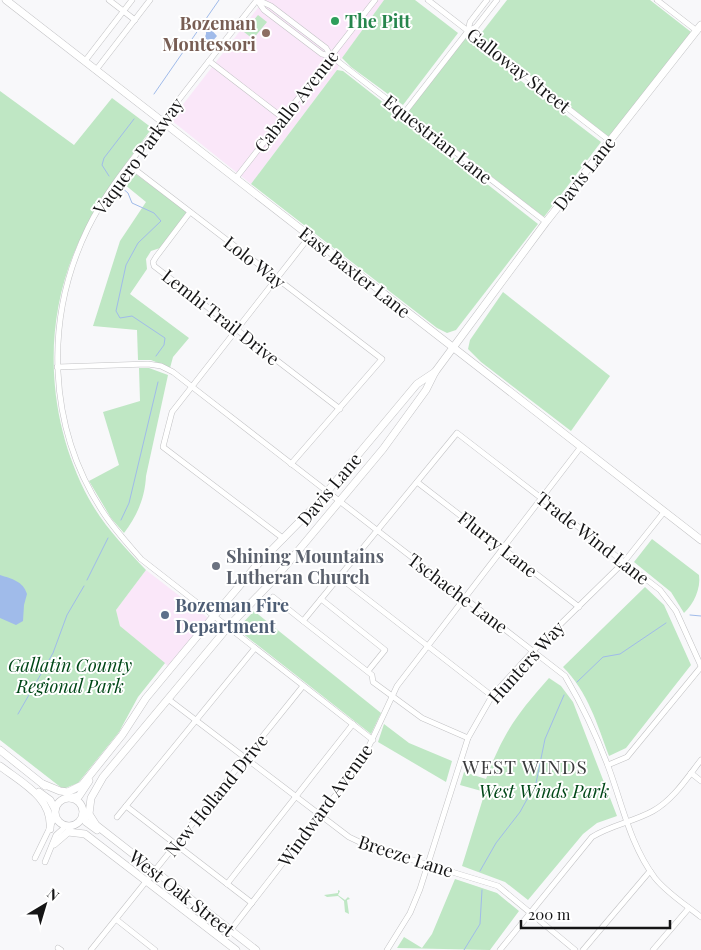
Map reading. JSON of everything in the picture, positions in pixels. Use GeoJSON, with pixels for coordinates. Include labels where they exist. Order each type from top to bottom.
{"type":"FeatureCollection","features":[{"type":"Feature","properties":{"kind":"main road","name":"East Baxter Lane"},"geometry":{"type":"LineString","coordinates":[[7,1],[580,448],[701,540]]}},
{"type":"Feature","properties":{"kind":"main road","name":"Davis Lane"},"geometry":{"type":"LineString","coordinates":[[103,777],[228,627],[278,574],[388,441],[426,390],[435,372],[546,222],[699,28]]}},
{"type":"Feature","properties":{"kind":"main road","name":"Davis Lane"},"geometry":{"type":"LineString","coordinates":[[93,772],[122,735],[146,698],[256,566],[284,539],[327,492],[417,384],[435,372]]}},
{"type":"Feature","properties":{"kind":"main road"},"geometry":{"type":"LineString","coordinates":[[0,750],[50,790],[79,802],[86,822],[108,835]]}},
{"type":"Feature","properties":{"kind":"main road"},"geometry":{"type":"LineString","coordinates":[[0,766],[47,805],[51,815],[50,829]]}},
{"type":"Feature","properties":{"kind":"main road"},"geometry":{"type":"LineString","coordinates":[[43,784],[68,792],[80,787],[93,772]]}},
{"type":"Feature","properties":{"kind":"main road"},"geometry":{"type":"LineString","coordinates":[[55,813],[58,803],[83,792],[93,772]]}},
{"type":"Feature","properties":{"kind":"main road"},"geometry":{"type":"LineString","coordinates":[[69,826],[79,822],[93,788],[103,777]]}},
{"type":"Feature","properties":{"kind":"main road"},"geometry":{"type":"LineString","coordinates":[[103,777],[91,798],[89,809],[91,819],[108,835]]}},
{"type":"Feature","properties":{"kind":"main road"},"geometry":{"type":"LineString","coordinates":[[23,784],[50,800],[58,821],[82,829],[93,839]]}},
{"type":"Feature","properties":{"kind":"main road"},"geometry":{"type":"LineString","coordinates":[[54,844],[62,834],[72,831],[93,839]]}},
{"type":"Feature","properties":{"kind":"main road","name":"West Oak Street"},"geometry":{"type":"LineString","coordinates":[[108,835],[256,950]]}},
{"type":"Feature","properties":{"kind":"main road","name":"West Oak Street"},"geometry":{"type":"LineString","coordinates":[[93,839],[236,950]]}},
{"type":"Feature","properties":{"kind":"street"},"geometry":{"type":"LineString","coordinates":[[109,0],[135,20]]}},
{"type":"Feature","properties":{"kind":"street"},"geometry":{"type":"LineString","coordinates":[[85,61],[132,0]]}},
{"type":"Feature","properties":{"kind":"street"},"geometry":{"type":"LineString","coordinates":[[96,70],[150,0]]}},
{"type":"Feature","properties":{"kind":"street","name":"Equestrian Lane"},"geometry":{"type":"LineString","coordinates":[[257,0],[271,6],[287,18],[326,48],[331,56],[546,222]]}},
{"type":"Feature","properties":{"kind":"street","name":"Vaquero Parkway"},"geometry":{"type":"LineString","coordinates":[[257,0],[129,165],[89,226],[70,271],[60,315],[57,367],[62,415],[71,446],[90,490],[122,538],[141,560],[373,740]]}},
{"type":"Feature","properties":{"kind":"street","name":"Caballo Avenue"},"geometry":{"type":"LineString","coordinates":[[236,178],[374,0]]}},
{"type":"Feature","properties":{"kind":"street","name":"Galloway Street"},"geometry":{"type":"LineString","coordinates":[[428,0],[610,141]]}},
{"type":"Feature","properties":{"kind":"street"},"geometry":{"type":"LineString","coordinates":[[405,112],[468,31],[470,22],[488,0]]}},
{"type":"Feature","properties":{"kind":"street"},"geometry":{"type":"LineString","coordinates":[[468,31],[476,27],[497,0]]}},
{"type":"Feature","properties":{"kind":"street"},"geometry":{"type":"LineString","coordinates":[[657,0],[699,28]]}},
{"type":"Feature","properties":{"kind":"street"},"geometry":{"type":"LineString","coordinates":[[209,61],[282,118]]}},
{"type":"Feature","properties":{"kind":"street","name":"Lolo Way"},"geometry":{"type":"LineString","coordinates":[[129,165],[382,359],[340,409]]}},
{"type":"Feature","properties":{"kind":"street","name":"Lemhi Trail Drive"},"geometry":{"type":"LineString","coordinates":[[190,212],[156,257],[153,262],[154,266],[340,409]]}},
{"type":"Feature","properties":{"kind":"street"},"geometry":{"type":"LineString","coordinates":[[284,539],[163,447],[172,412],[193,388],[310,236]]}},
{"type":"Feature","properties":{"kind":"street","name":"Tschache Lane"},"geometry":{"type":"LineString","coordinates":[[57,367],[148,364],[161,366],[173,372],[338,501],[534,650],[565,676],[582,705],[608,765],[627,822],[650,871],[665,888],[701,918]]}},
{"type":"Feature","properties":{"kind":"street"},"geometry":{"type":"LineString","coordinates":[[291,464],[340,409]]}},
{"type":"Feature","properties":{"kind":"street","name":"Trade Wind Lane"},"geometry":{"type":"LineString","coordinates":[[417,482],[457,432],[660,590],[670,600],[701,666]]}},
{"type":"Feature","properties":{"kind":"street","name":"Windward Avenue"},"geometry":{"type":"LineString","coordinates":[[223,940],[362,761],[397,686],[580,448]]}},
{"type":"Feature","properties":{"kind":"street"},"geometry":{"type":"LineString","coordinates":[[303,621],[417,482]]}},
{"type":"Feature","properties":{"kind":"street","name":"Flurry Lane"},"geometry":{"type":"LineString","coordinates":[[417,482],[578,607]]}},
{"type":"Feature","properties":{"kind":"street","name":"Hunters Way"},"geometry":{"type":"LineString","coordinates":[[387,950],[410,913],[428,865],[468,738],[492,696],[534,650],[624,562],[664,512]]}},
{"type":"Feature","properties":{"kind":"street"},"geometry":{"type":"LineString","coordinates":[[339,577],[492,696]]}},
{"type":"Feature","properties":{"kind":"street"},"geometry":{"type":"LineString","coordinates":[[272,597],[372,674],[373,682],[422,718],[468,738]]}},
{"type":"Feature","properties":{"kind":"street"},"geometry":{"type":"LineString","coordinates":[[321,599],[385,650],[368,672]]}},
{"type":"Feature","properties":{"kind":"street"},"geometry":{"type":"LineString","coordinates":[[117,817],[255,648]]}},
{"type":"Feature","properties":{"kind":"street"},"geometry":{"type":"LineString","coordinates":[[608,765],[626,757],[701,666]]}},
{"type":"Feature","properties":{"kind":"street","name":"New Holland Drive"},"geometry":{"type":"LineString","coordinates":[[91,950],[303,686]]}},
{"type":"Feature","properties":{"kind":"street","name":"Breeze Lane"},"geometry":{"type":"LineString","coordinates":[[168,699],[349,837],[370,847],[498,886],[575,950]]}},
{"type":"Feature","properties":{"kind":"street"},"geometry":{"type":"LineString","coordinates":[[227,884],[353,724]]}},
{"type":"Feature","properties":{"kind":"street"},"geometry":{"type":"LineString","coordinates":[[500,950],[592,837],[604,829],[655,810],[675,793],[701,760]]}},
{"type":"Feature","properties":{"kind":"street"},"geometry":{"type":"LineString","coordinates":[[691,773],[701,781]]}},
{"type":"Feature","properties":{"kind":"street"},"geometry":{"type":"LineString","coordinates":[[126,806],[252,903]]}},
{"type":"Feature","properties":{"kind":"street"},"geometry":{"type":"LineString","coordinates":[[35,858],[50,829],[55,813]]}},
{"type":"Feature","properties":{"kind":"street"},"geometry":{"type":"LineString","coordinates":[[45,862],[54,844],[56,835],[69,826]]}},
{"type":"Feature","properties":{"kind":"street"},"geometry":{"type":"LineString","coordinates":[[583,950],[650,871]]}},
{"type":"Feature","properties":{"kind":"street"},"geometry":{"type":"LineString","coordinates":[[653,950],[689,908]]}},
{"type":"Feature","properties":{"kind":"street"},"geometry":{"type":"LineString","coordinates":[[117,920],[155,950]]}},
{"type":"Feature","properties":{"kind":"shaded area"},"geometry":{"type":"Polygon","coordinates":[[[264,0],[384,0],[342,58],[337,70],[251,184],[171,120],[264,0]]]}},
{"type":"Feature","properties":{"kind":"shaded area"},"geometry":{"type":"Polygon","coordinates":[[[146,570],[208,618],[168,666],[120,626],[116,610],[146,570]]]}},
{"type":"Feature","properties":{"kind":"green space"},"geometry":{"type":"Polygon","coordinates":[[[384,0],[415,0],[458,33],[403,105],[351,67],[342,58],[384,0]]]}},
{"type":"Feature","properties":{"kind":"green space"},"geometry":{"type":"Polygon","coordinates":[[[507,0],[650,0],[691,32],[609,137],[479,36],[507,0]]]}},
{"type":"Feature","properties":{"kind":"green space"},"geometry":{"type":"Polygon","coordinates":[[[258,15],[267,22],[253,39],[244,32],[258,15]]]}},
{"type":"Feature","properties":{"kind":"green space"},"geometry":{"type":"Polygon","coordinates":[[[465,38],[601,142],[544,217],[408,112],[465,38]]]}},
{"type":"Feature","properties":{"kind":"green space"},"geometry":{"type":"Polygon","coordinates":[[[337,70],[343,71],[538,224],[456,330],[447,333],[437,328],[251,184],[337,70]]]}},
{"type":"Feature","properties":{"kind":"green space","name":"Gallatin County Regional Park"},"geometry":{"type":"Polygon","coordinates":[[[0,91],[74,145],[112,98],[152,128],[98,205],[69,265],[60,298],[55,332],[54,367],[57,401],[64,435],[74,468],[89,499],[108,528],[146,570],[116,610],[120,626],[165,663],[138,697],[119,732],[78,783],[63,789],[0,740],[0,91]]]}},
{"type":"Feature","properties":{"kind":"green space"},"geometry":{"type":"Polygon","coordinates":[[[133,172],[187,212],[160,248],[151,251],[146,259],[147,269],[130,294],[189,338],[173,357],[170,368],[151,360],[138,360],[137,330],[93,326],[120,241],[146,202],[124,184],[133,172]]]}},
{"type":"Feature","properties":{"kind":"green space"},"geometry":{"type":"Polygon","coordinates":[[[503,292],[610,376],[571,431],[481,362],[468,349],[470,340],[503,292]]]}},
{"type":"Feature","properties":{"kind":"green space"},"geometry":{"type":"Polygon","coordinates":[[[139,368],[149,368],[168,375],[142,499],[133,520],[124,533],[111,518],[89,481],[119,465],[103,412],[140,401],[139,368]]]}},
{"type":"Feature","properties":{"kind":"green space"},"geometry":{"type":"Polygon","coordinates":[[[652,539],[699,575],[696,596],[684,613],[671,592],[634,562],[652,539]]]}},
{"type":"Feature","properties":{"kind":"green space"},"geometry":{"type":"Polygon","coordinates":[[[645,587],[664,605],[691,665],[626,748],[609,756],[596,720],[585,698],[572,677],[563,667],[645,587]]]}},
{"type":"Feature","properties":{"kind":"green space"},"geometry":{"type":"Polygon","coordinates":[[[254,611],[381,713],[371,734],[237,629],[254,611]]]}},
{"type":"Feature","properties":{"kind":"green space","name":"West Winds Park"},"geometry":{"type":"Polygon","coordinates":[[[549,678],[561,686],[573,702],[617,816],[597,823],[583,834],[528,900],[505,882],[462,866],[485,792],[460,785],[464,772],[486,779],[505,736],[528,702],[549,678]]]}},
{"type":"Feature","properties":{"kind":"green space"},"geometry":{"type":"Polygon","coordinates":[[[384,724],[409,743],[452,761],[446,782],[378,742],[384,724]]]}},
{"type":"Feature","properties":{"kind":"green space"},"geometry":{"type":"Polygon","coordinates":[[[455,879],[497,893],[519,911],[490,950],[397,948],[404,937],[422,948],[432,934],[455,879]]]}},
{"type":"Feature","properties":{"kind":"green space"},"geometry":{"type":"Polygon","coordinates":[[[338,890],[340,891],[338,895],[345,900],[348,897],[350,899],[347,900],[349,914],[345,912],[344,901],[338,896],[327,897],[324,895],[338,893],[338,890]]]}},
{"type":"Feature","properties":{"kind":"water"},"geometry":{"type":"Polygon","coordinates":[[[208,26],[217,36],[204,51],[200,51],[206,34],[206,27],[208,26]]]}},
{"type":"Feature","properties":{"kind":"water"},"geometry":{"type":"Polygon","coordinates":[[[0,575],[20,583],[27,594],[23,621],[16,625],[0,618],[0,575]]]}},
{"type":"Feature","properties":{"kind":"waterway"},"geometry":{"type":"LineString","coordinates":[[154,94],[219,0]]}},
{"type":"Feature","properties":{"kind":"waterway"},"geometry":{"type":"LineString","coordinates":[[109,176],[102,165],[104,158],[134,119]]}},
{"type":"Feature","properties":{"kind":"waterway"},"geometry":{"type":"LineString","coordinates":[[122,188],[128,193],[132,203],[154,213],[161,221],[138,243],[126,265],[116,311],[120,318],[132,316],[165,338],[164,345],[156,356]]}},
{"type":"Feature","properties":{"kind":"waterway"},"geometry":{"type":"LineString","coordinates":[[121,520],[129,503],[158,382]]}},
{"type":"Feature","properties":{"kind":"waterway"},"geometry":{"type":"LineString","coordinates":[[87,580],[108,538]]}},
{"type":"Feature","properties":{"kind":"waterway"},"geometry":{"type":"LineString","coordinates":[[18,714],[53,653],[67,615],[84,586]]}},
{"type":"Feature","properties":{"kind":"waterway"},"geometry":{"type":"LineString","coordinates":[[690,615],[701,616]]}},
{"type":"Feature","properties":{"kind":"waterway"},"geometry":{"type":"LineString","coordinates":[[577,682],[603,657],[620,654],[666,623]]}},
{"type":"Feature","properties":{"kind":"waterway"},"geometry":{"type":"LineString","coordinates":[[480,871],[496,843],[520,812],[536,783],[545,739],[564,695]]}},
{"type":"Feature","properties":{"kind":"waterway"},"geometry":{"type":"LineString","coordinates":[[464,950],[480,924],[482,890]]}},
{"type":"Feature","properties":{"kind":"place","name":"The Pitt"},"geometry":{"type":"Point","coordinates":[335,21]}},
{"type":"Feature","properties":{"kind":"place","name":"Bozeman Montessori"},"geometry":{"type":"Point","coordinates":[266,33]}},
{"type":"Feature","properties":{"kind":"place","name":"Shining Mountains Lutheran Church"},"geometry":{"type":"Point","coordinates":[216,566]}},
{"type":"Feature","properties":{"kind":"place","name":"Bozeman Fire Department"},"geometry":{"type":"Point","coordinates":[165,615]}},
{"type":"Feature","properties":{"kind":"district","name":"WEST WINDS"},"geometry":{"type":"Point","coordinates":[525,766]}}]}
